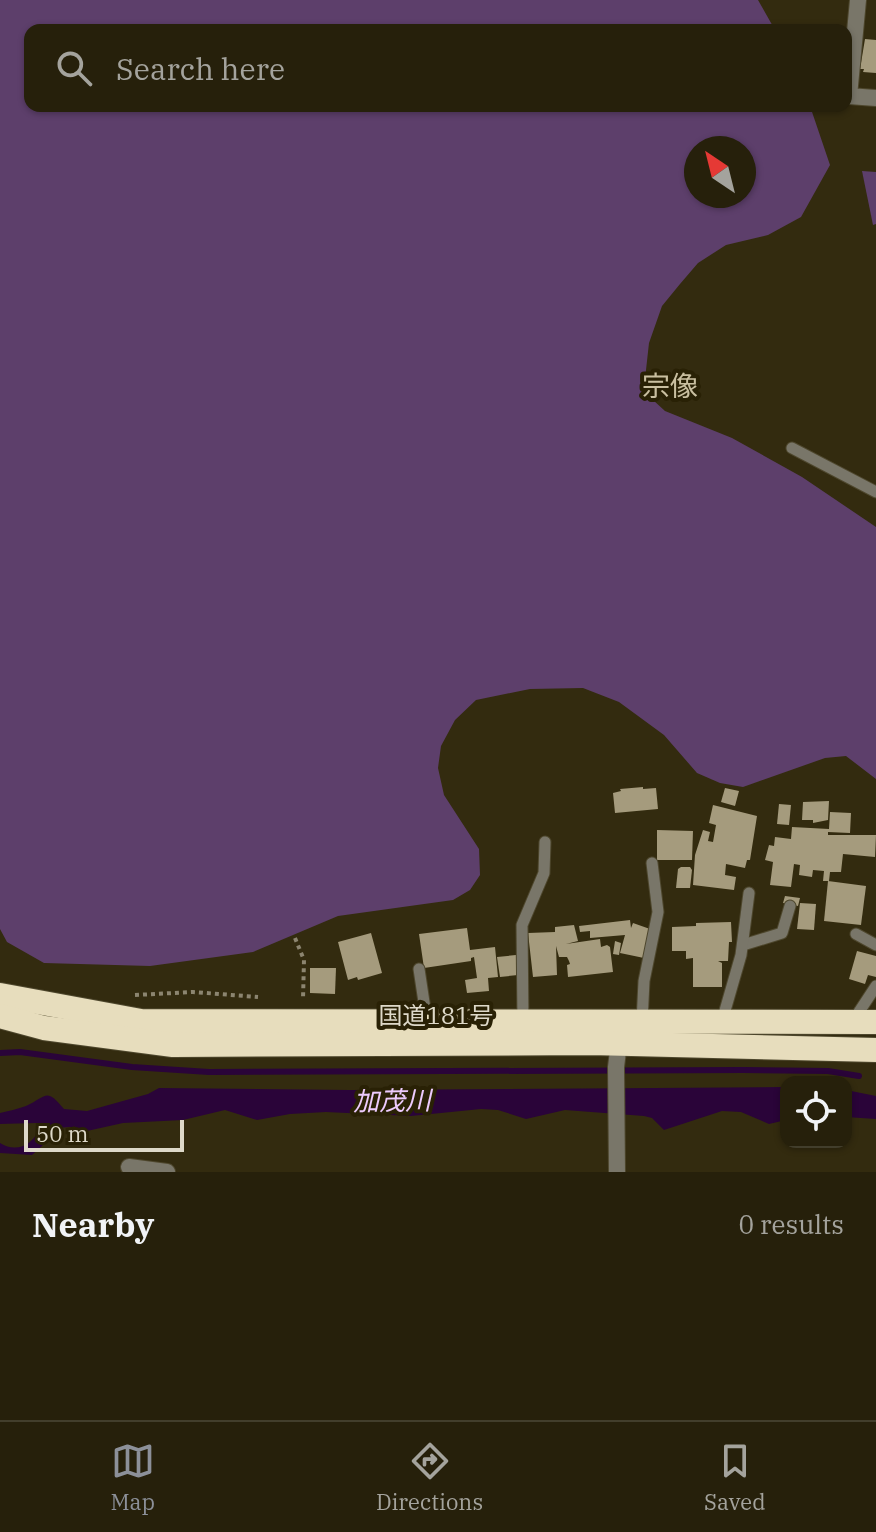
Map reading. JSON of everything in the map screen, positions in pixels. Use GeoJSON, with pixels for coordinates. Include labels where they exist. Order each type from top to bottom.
{"type":"FeatureCollection","features":[{"type":"Feature","properties":{"kind":"highway","name":"国道181号"},"geometry":{"type":"LineString","coordinates":[[0,995],[141,1021],[523,1022],[625,1038],[722,1022],[865,1022]]}},
{"type":"Feature","properties":{"kind":"highway","name":"国道181号"},"geometry":{"type":"LineString","coordinates":[[0,1016],[44,1028],[173,1045],[625,1038],[876,1050]]}},
{"type":"Feature","properties":{"kind":"street"},"geometry":{"type":"LineString","coordinates":[[852,64],[858,0]]}},
{"type":"Feature","properties":{"kind":"street"},"geometry":{"type":"LineString","coordinates":[[852,96],[876,98]]}},
{"type":"Feature","properties":{"kind":"street"},"geometry":{"type":"LineString","coordinates":[[617,1170],[625,1038]]}},
{"type":"Feature","properties":{"kind":"street"},"geometry":{"type":"LineString","coordinates":[[129,1167],[167,1172]]}},
{"type":"Feature","properties":{"kind":"lane"},"geometry":{"type":"LineString","coordinates":[[792,448],[876,492]]}},
{"type":"Feature","properties":{"kind":"lane"},"geometry":{"type":"LineString","coordinates":[[523,1022],[522,925],[544,873],[545,842]]}},
{"type":"Feature","properties":{"kind":"lane"},"geometry":{"type":"LineString","coordinates":[[625,1038],[642,991],[658,912],[652,863]]}},
{"type":"Feature","properties":{"kind":"lane"},"geometry":{"type":"LineString","coordinates":[[722,1022],[743,945],[749,893]]}},
{"type":"Feature","properties":{"kind":"lane"},"geometry":{"type":"LineString","coordinates":[[743,945],[782,933],[790,906]]}},
{"type":"Feature","properties":{"kind":"lane"},"geometry":{"type":"LineString","coordinates":[[856,934],[876,945]]}},
{"type":"Feature","properties":{"kind":"lane"},"geometry":{"type":"LineString","coordinates":[[419,969],[427,1022]]}},
{"type":"Feature","properties":{"kind":"lane"},"geometry":{"type":"LineString","coordinates":[[865,1022],[876,986]]}},
{"type":"Feature","properties":{"kind":"path"},"geometry":{"type":"LineString","coordinates":[[295,938],[304,960],[303,1001]]}},
{"type":"Feature","properties":{"kind":"shaded area"},"geometry":{"type":"Polygon","coordinates":[[[0,0],[758,0],[772,24],[24,24],[24,112],[812,112],[830,165],[801,217],[768,235],[726,245],[698,263],[662,306],[649,343],[645,379],[653,400],[665,411],[732,438],[802,477],[876,527],[876,779],[846,756],[825,758],[743,787],[720,783],[697,773],[664,735],[619,702],[583,688],[530,689],[476,700],[455,720],[441,746],[438,768],[444,795],[479,849],[480,875],[470,890],[453,900],[338,916],[253,952],[150,966],[44,963],[7,942],[0,929],[0,0]]]}},
{"type":"Feature","properties":{"kind":"shaded area"},"geometry":{"type":"Polygon","coordinates":[[[862,171],[876,172],[876,224],[873,225],[862,171]]]}},
{"type":"Feature","properties":{"kind":"water","name":"加茂川"},"geometry":{"type":"Polygon","coordinates":[[[780,1087],[780,1121],[769,1124],[741,1112],[722,1111],[664,1130],[652,1118],[644,1116],[565,1110],[526,1119],[498,1110],[481,1109],[411,1116],[326,1112],[257,1120],[225,1110],[183,1120],[123,1123],[87,1131],[56,1128],[32,1155],[0,1153],[0,1143],[13,1148],[24,1145],[34,1138],[40,1126],[36,1123],[0,1124],[0,1113],[26,1106],[46,1096],[53,1098],[64,1109],[87,1111],[159,1088],[780,1087]]]}},
{"type":"Feature","properties":{"kind":"water"},"geometry":{"type":"Polygon","coordinates":[[[852,1091],[876,1096],[876,1119],[852,1117],[852,1091]]]}},
{"type":"Feature","properties":{"kind":"building"},"geometry":{"type":"Polygon","coordinates":[[[865,39],[876,40],[876,73],[860,69],[865,39]]]}},
{"type":"Feature","properties":{"kind":"building"},"geometry":{"type":"Polygon","coordinates":[[[656,788],[658,809],[615,813],[613,793],[620,789],[656,788]]]}},
{"type":"Feature","properties":{"kind":"building"},"geometry":{"type":"Polygon","coordinates":[[[725,788],[739,791],[735,806],[721,802],[725,788]]]}},
{"type":"Feature","properties":{"kind":"building"},"geometry":{"type":"Polygon","coordinates":[[[829,801],[828,820],[813,823],[813,820],[802,820],[803,802],[829,801]]]}},
{"type":"Feature","properties":{"kind":"building"},"geometry":{"type":"Polygon","coordinates":[[[779,804],[791,805],[789,825],[777,824],[779,804]]]}},
{"type":"Feature","properties":{"kind":"building"},"geometry":{"type":"Polygon","coordinates":[[[713,805],[757,816],[750,860],[747,860],[745,868],[726,864],[725,875],[736,877],[734,890],[693,885],[695,855],[703,830],[710,832],[708,841],[713,842],[716,825],[709,823],[713,805]]]}},
{"type":"Feature","properties":{"kind":"building"},"geometry":{"type":"Polygon","coordinates":[[[830,812],[851,813],[850,833],[828,832],[828,835],[876,835],[875,857],[843,854],[841,872],[830,872],[829,881],[823,881],[824,871],[813,870],[812,877],[799,875],[800,865],[794,864],[791,887],[770,885],[773,862],[765,860],[769,845],[774,846],[775,837],[791,839],[792,827],[829,829],[830,812]]]}},
{"type":"Feature","properties":{"kind":"building"},"geometry":{"type":"Polygon","coordinates":[[[657,830],[693,831],[692,860],[657,860],[657,830]]]}},
{"type":"Feature","properties":{"kind":"building"},"geometry":{"type":"Polygon","coordinates":[[[678,869],[692,870],[690,888],[676,888],[678,869]]]}},
{"type":"Feature","properties":{"kind":"building"},"geometry":{"type":"Polygon","coordinates":[[[828,881],[866,886],[861,925],[824,921],[828,881]]]}},
{"type":"Feature","properties":{"kind":"building"},"geometry":{"type":"Polygon","coordinates":[[[785,896],[800,898],[798,906],[783,903],[785,896]]]}},
{"type":"Feature","properties":{"kind":"building"},"geometry":{"type":"Polygon","coordinates":[[[800,903],[816,904],[814,930],[797,929],[800,903]]]}},
{"type":"Feature","properties":{"kind":"building"},"geometry":{"type":"Polygon","coordinates":[[[630,920],[631,928],[633,923],[650,929],[644,958],[620,953],[625,935],[590,938],[590,931],[580,932],[579,926],[630,920]]]}},
{"type":"Feature","properties":{"kind":"building"},"geometry":{"type":"Polygon","coordinates":[[[731,922],[732,942],[729,942],[728,961],[718,961],[722,963],[722,987],[693,987],[693,958],[686,959],[686,951],[672,951],[672,927],[731,922]]]}},
{"type":"Feature","properties":{"kind":"building"},"geometry":{"type":"Polygon","coordinates":[[[574,925],[578,941],[566,944],[600,939],[601,947],[610,947],[613,972],[568,977],[569,961],[567,957],[559,957],[556,946],[557,975],[533,977],[528,933],[555,932],[555,927],[574,925]]]}},
{"type":"Feature","properties":{"kind":"building"},"geometry":{"type":"Polygon","coordinates":[[[467,928],[470,950],[495,947],[498,977],[488,978],[489,991],[467,993],[465,980],[477,978],[474,957],[471,961],[424,968],[419,934],[467,928]]]}},
{"type":"Feature","properties":{"kind":"building"},"geometry":{"type":"Polygon","coordinates":[[[371,933],[382,973],[348,980],[338,942],[371,933]]]}},
{"type":"Feature","properties":{"kind":"building"},"geometry":{"type":"Polygon","coordinates":[[[615,941],[621,943],[619,955],[613,954],[615,941]]]}},
{"type":"Feature","properties":{"kind":"building"},"geometry":{"type":"Polygon","coordinates":[[[857,951],[876,956],[876,977],[868,975],[865,984],[849,979],[857,951]]]}},
{"type":"Feature","properties":{"kind":"building"},"geometry":{"type":"Polygon","coordinates":[[[516,955],[518,975],[500,977],[497,957],[516,955]]]}},
{"type":"Feature","properties":{"kind":"building"},"geometry":{"type":"Polygon","coordinates":[[[310,968],[336,968],[335,994],[310,993],[310,968]]]}},
{"type":"Feature","properties":{"kind":"waterway"},"geometry":{"type":"LineString","coordinates":[[0,1053],[20,1052],[132,1067],[209,1072],[743,1070],[828,1071],[859,1076]]}},
{"type":"Feature","properties":{"kind":"district","name":"宗像"},"geometry":{"type":"Point","coordinates":[670,386]}}]}
